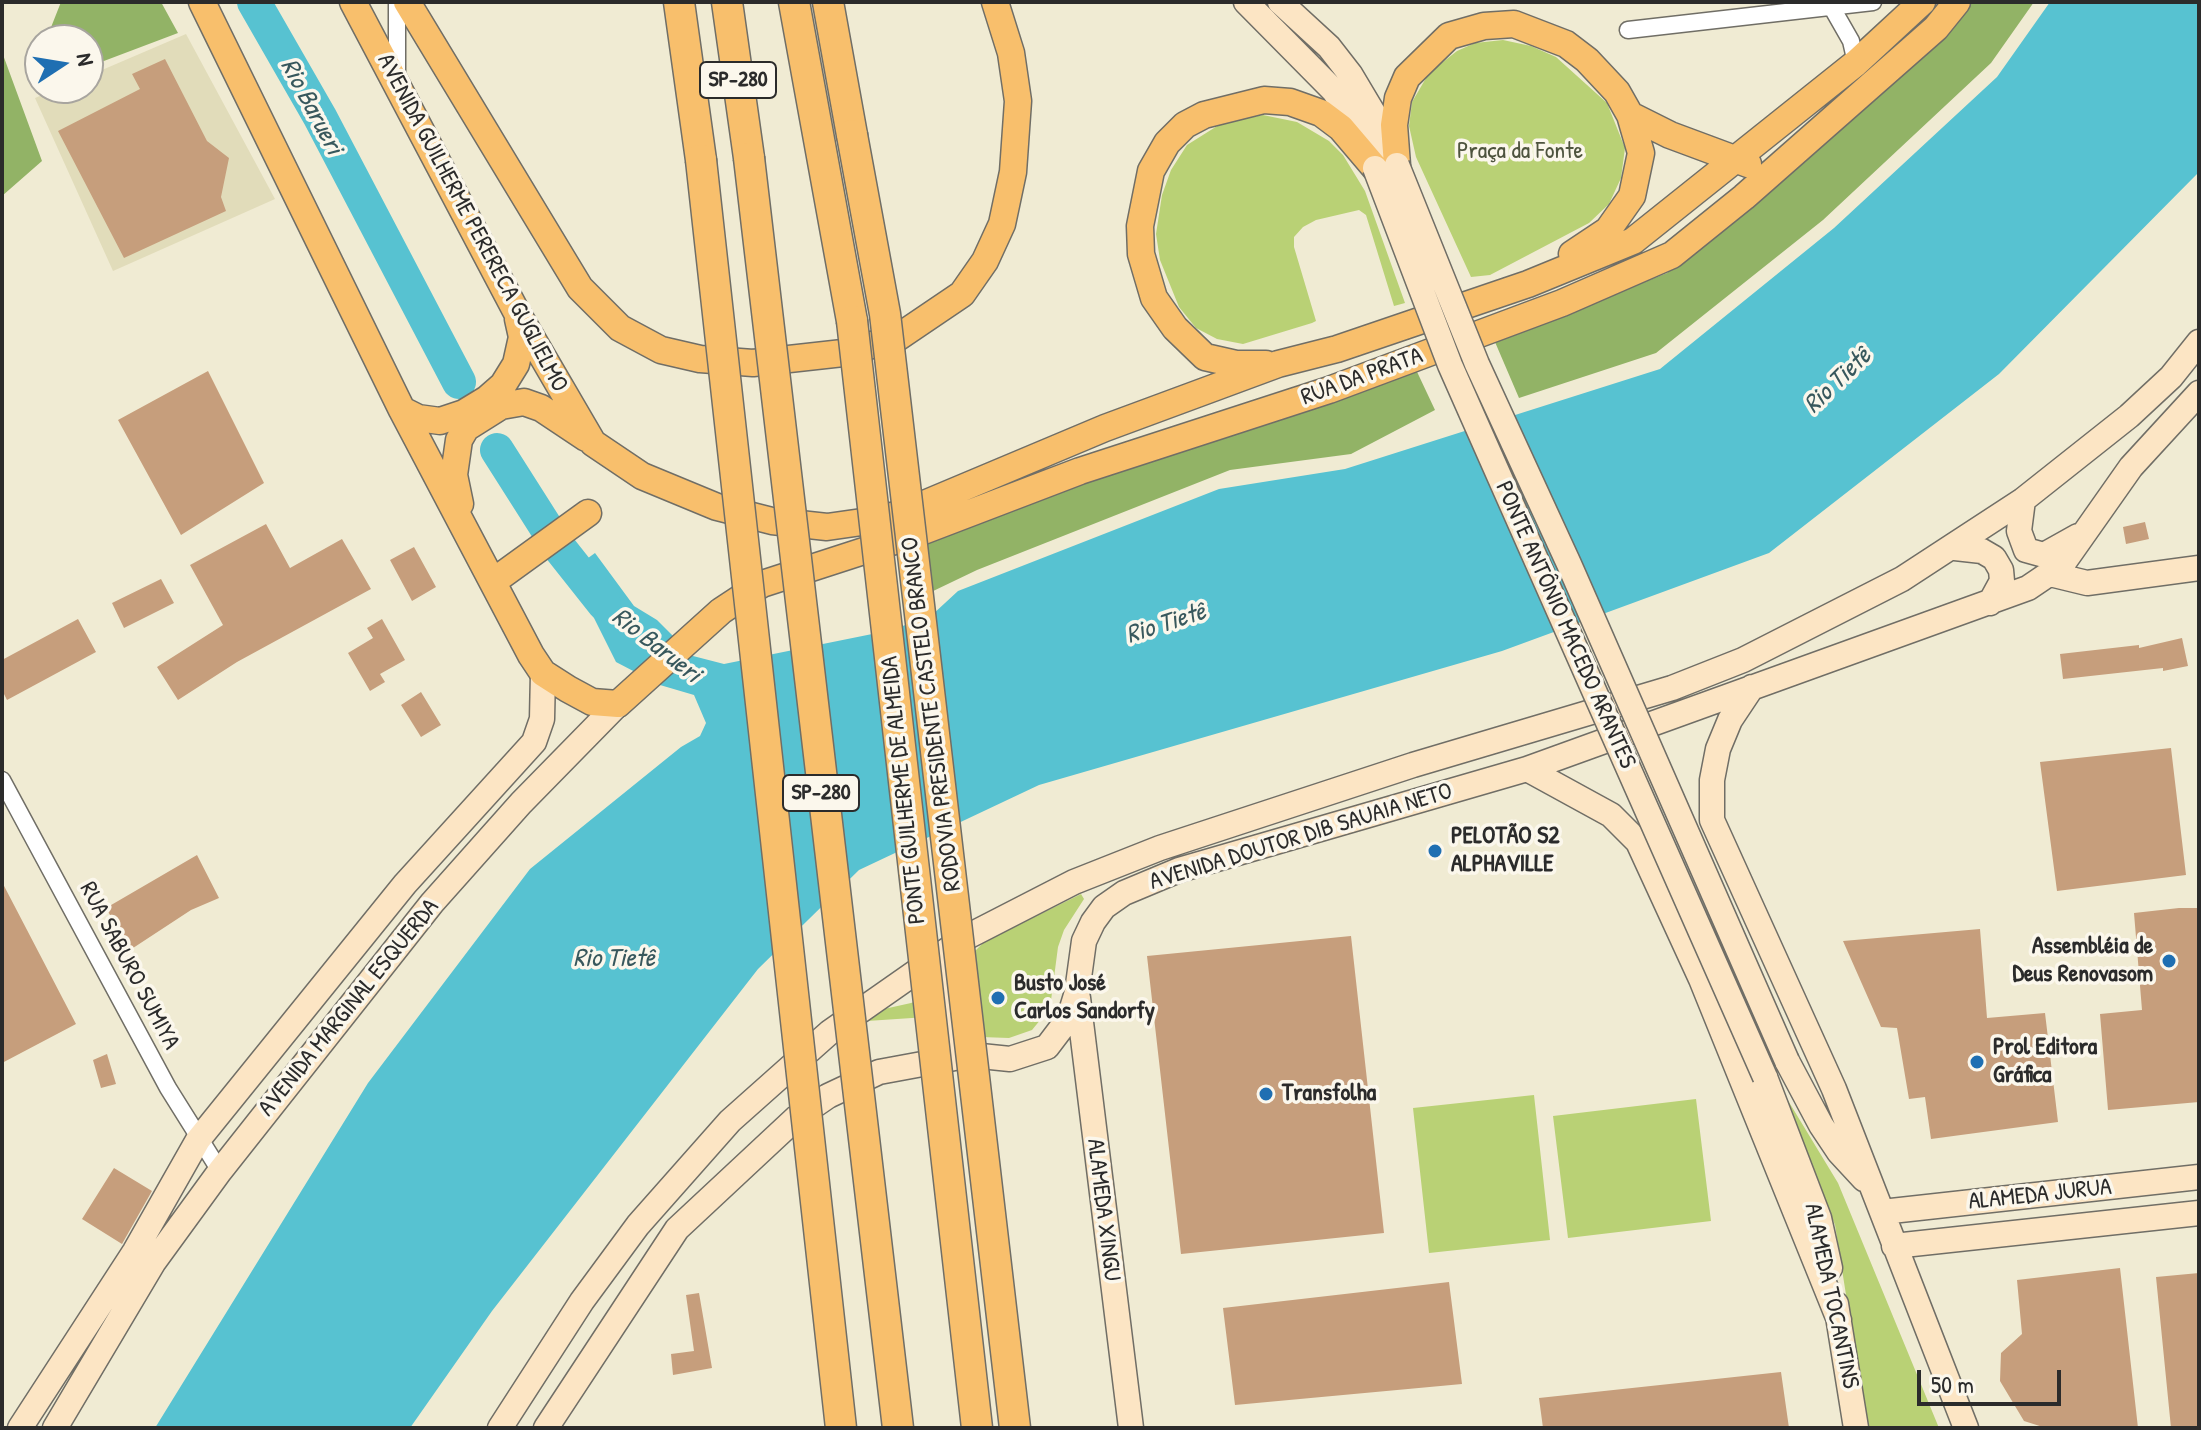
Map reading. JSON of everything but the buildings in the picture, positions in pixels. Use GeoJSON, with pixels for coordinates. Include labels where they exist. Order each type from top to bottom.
{"type":"FeatureCollection","features":[{"type":"Feature","properties":{"kind":"highway"},"geometry":{"type":"LineString","coordinates":[[679,2],[701,160],[841,1428]]}},
{"type":"Feature","properties":{"kind":"highway","name":"SP-280"},"geometry":{"type":"LineString","coordinates":[[727,2],[749,158],[898,1428]]}},
{"type":"Feature","properties":{"kind":"highway","name":"PONTE GUILHERME DE ALMEIDA"},"geometry":{"type":"LineString","coordinates":[[794,2],[852,321],[977,1428]]}},
{"type":"Feature","properties":{"kind":"highway","name":"RODOVIA PRESIDENTE CASTELO BRANCO"},"geometry":{"type":"LineString","coordinates":[[828,2],[885,314],[1015,1428]]}},
{"type":"Feature","properties":{"kind":"main road"},"geometry":{"type":"LineString","coordinates":[[202,2],[402,410],[543,673],[592,702],[622,700]]}},
{"type":"Feature","properties":{"kind":"main road","name":"AVENIDA GUILHERME PERERECA GUGLIELMO"},"geometry":{"type":"LineString","coordinates":[[353,2],[516,311],[593,443]]}},
{"type":"Feature","properties":{"kind":"main road"},"geometry":{"type":"LineString","coordinates":[[407,2],[580,288],[620,328],[661,350],[700,359],[753,363],[843,353],[897,338],[962,294],[985,261],[1002,224],[1010,185],[1018,101],[1011,53],[995,2]]}},
{"type":"Feature","properties":{"kind":"main road"},"geometry":{"type":"LineString","coordinates":[[1246,2],[1343,103],[1386,167]]}},
{"type":"Feature","properties":{"kind":"main road"},"geometry":{"type":"LineString","coordinates":[[1280,2],[1329,47],[1350,74],[1384,131],[1386,167]]}},
{"type":"Feature","properties":{"kind":"main road","name":"RUA DA PRATA"},"geometry":{"type":"LineString","coordinates":[[684,494],[772,521],[827,527],[883,519],[1105,428],[1278,364],[1337,349],[1528,284],[1633,241],[1856,63],[1922,2]]}},
{"type":"Feature","properties":{"kind":"main road","name":"RUA DA PRATA"},"geometry":{"type":"LineString","coordinates":[[698,632],[721,611],[762,584],[910,536],[1080,471],[1329,390],[1613,283],[1672,255],[1774,171],[1936,28],[1957,2]]}},
{"type":"Feature","properties":{"kind":"main road"},"geometry":{"type":"LineString","coordinates":[[1386,167],[1398,98],[1407,77],[1449,36],[1484,26],[1514,24],[1566,44],[1587,60],[1617,92],[1630,115],[1641,153],[1632,196],[1608,230],[1528,284]]}},
{"type":"Feature","properties":{"kind":"main road"},"geometry":{"type":"LineString","coordinates":[[1278,364],[1236,364],[1205,357],[1175,328],[1154,298],[1141,254],[1140,226],[1151,171],[1167,143],[1185,125],[1204,115],[1264,100],[1290,102],[1321,113],[1386,167]]}},
{"type":"Feature","properties":{"kind":"main road"},"geometry":{"type":"LineString","coordinates":[[1630,115],[1670,135],[1774,171]]}},
{"type":"Feature","properties":{"kind":"main road","name":"PONTE ANTÔNIO MACEDO ARANTES"},"geometry":{"type":"LineString","coordinates":[[1386,167],[1569,564],[1787,1061],[1839,1152],[1872,1187]]}},
{"type":"Feature","properties":{"kind":"main road","name":"PONTE ANTÔNIO MACEDO ARANTES"},"geometry":{"type":"LineString","coordinates":[[1386,167],[1450,365],[1765,1077]]}},
{"type":"Feature","properties":{"kind":"main road","name":"AVENIDA GUILHERME PERERECA GUGLIELMO"},"geometry":{"type":"LineString","coordinates":[[402,410],[418,418],[440,421],[464,413],[503,385],[516,364],[522,337],[516,311]]}},
{"type":"Feature","properties":{"kind":"main road","name":"AVENIDA DOUTOR DIB SAUAIA NETO"},"geometry":{"type":"LineString","coordinates":[[948,951],[996,921],[1074,882],[1160,848],[1398,770],[1672,688],[1729,666],[1825,620],[1955,548],[2023,500],[2129,416],[2171,377],[2199,342]]}},
{"type":"Feature","properties":{"kind":"main road"},"geometry":{"type":"LineString","coordinates":[[2023,500],[2019,531],[2026,550],[2035,554],[2055,552],[2091,527],[2131,467],[2199,393]]}},
{"type":"Feature","properties":{"kind":"main road","name":"AVENIDA GUILHERME PERERECA GUGLIELMO"},"geometry":{"type":"LineString","coordinates":[[464,528],[454,475],[459,440],[466,428],[501,406],[524,402],[557,416],[635,472],[684,494]]}},
{"type":"Feature","properties":{"kind":"main road"},"geometry":{"type":"LineString","coordinates":[[494,581],[588,513]]}},
{"type":"Feature","properties":{"kind":"main road","name":"AVENIDA DOUTOR DIB SAUAIA NETO"},"geometry":{"type":"LineString","coordinates":[[546,1428],[677,1229],[796,1118],[828,1096],[879,1072],[971,1055],[1010,1059],[1047,1047],[1069,1018],[1077,992],[1084,941],[1093,922],[1104,907],[1147,881],[1527,769],[1990,603],[2028,588],[2062,565],[2091,527]]}},
{"type":"Feature","properties":{"kind":"main road"},"geometry":{"type":"LineString","coordinates":[[1955,548],[1982,551],[1994,558],[2001,570],[1998,590],[1990,603]]}},
{"type":"Feature","properties":{"kind":"main road"},"geometry":{"type":"LineString","coordinates":[[2050,574],[2087,583],[2199,568]]}},
{"type":"Feature","properties":{"kind":"main road","name":"AVENIDA MARGINAL ESQUERDA"},"geometry":{"type":"LineString","coordinates":[[55,1428],[153,1263],[220,1171],[432,903],[521,803],[622,700],[698,632]]}},
{"type":"Feature","properties":{"kind":"main road","name":"AVENIDA MARGINAL ESQUERDA"},"geometry":{"type":"LineString","coordinates":[[20,1428],[135,1251],[198,1140],[405,884],[534,742],[542,719],[543,673]]}},
{"type":"Feature","properties":{"kind":"main road"},"geometry":{"type":"LineString","coordinates":[[1752,687],[1730,720],[1718,749],[1712,780],[1712,820],[1834,1089],[1966,1428]]}},
{"type":"Feature","properties":{"kind":"main road"},"geometry":{"type":"LineString","coordinates":[[1527,769],[1611,815],[1638,842],[1701,979],[1839,1320]]}},
{"type":"Feature","properties":{"kind":"main road"},"geometry":{"type":"LineString","coordinates":[[1638,842],[1669,823],[1712,820]]}},
{"type":"Feature","properties":{"kind":"main road"},"geometry":{"type":"LineString","coordinates":[[948,951],[944,983],[948,1016],[952,1032],[971,1055]]}},
{"type":"Feature","properties":{"kind":"main road"},"geometry":{"type":"LineString","coordinates":[[500,1428],[582,1301],[638,1225],[730,1121],[830,1032],[948,951]]}},
{"type":"Feature","properties":{"kind":"main road","name":"ALAMEDA XINGU"},"geometry":{"type":"LineString","coordinates":[[1077,992],[1131,1428]]}},
{"type":"Feature","properties":{"kind":"main road","name":"ALAMEDA TOCANTINS"},"geometry":{"type":"LineString","coordinates":[[1765,1077],[1819,1218],[1856,1428]]}},
{"type":"Feature","properties":{"kind":"main road","name":"ALAMEDA JURUA"},"geometry":{"type":"LineString","coordinates":[[1882,1212],[2199,1177]]}},
{"type":"Feature","properties":{"kind":"main road","name":"ALAMEDA JURUA"},"geometry":{"type":"LineString","coordinates":[[1894,1246],[2199,1213]]}},
{"type":"Feature","properties":{"kind":"street"},"geometry":{"type":"LineString","coordinates":[[397,2],[397,82]]}},
{"type":"Feature","properties":{"kind":"street"},"geometry":{"type":"LineString","coordinates":[[1628,30],[1873,2]]}},
{"type":"Feature","properties":{"kind":"street"},"geometry":{"type":"LineString","coordinates":[[1831,6],[1851,41],[1856,63]]}},
{"type":"Feature","properties":{"kind":"street","name":"RUA SABURO SUMIYA"},"geometry":{"type":"LineString","coordinates":[[2,780],[198,1140],[220,1171]]}},
{"type":"Feature","properties":{"kind":"shaded area"},"geometry":{"type":"Polygon","coordinates":[[[186,34],[275,199],[113,271],[38,104],[104,104],[104,69],[186,34]]]}},
{"type":"Feature","properties":{"kind":"green space"},"geometry":{"type":"Polygon","coordinates":[[[61,2],[161,2],[178,33],[104,61],[104,24],[52,24],[61,2]]]}},
{"type":"Feature","properties":{"kind":"green space"},"geometry":{"type":"Polygon","coordinates":[[[1971,2],[2034,2],[1991,63],[1823,220],[1656,353],[1519,398],[1495,342],[1667,273],[1942,41],[1971,2]]]}},
{"type":"Feature","properties":{"kind":"green space","name":"Praça da Fonte"},"geometry":{"type":"Polygon","coordinates":[[[1503,40],[1531,46],[1556,57],[1607,103],[1625,148],[1621,178],[1609,204],[1589,223],[1490,275],[1471,277],[1416,157],[1409,126],[1412,102],[1429,73],[1457,51],[1475,43],[1503,40]]]}},
{"type":"Feature","properties":{"kind":"green space"},"geometry":{"type":"Polygon","coordinates":[[[2,52],[42,161],[2,196],[2,52]]]}},
{"type":"Feature","properties":{"kind":"green space"},"geometry":{"type":"Polygon","coordinates":[[[1263,115],[1297,122],[1329,141],[1343,155],[1365,191],[1405,303],[1394,306],[1366,215],[1359,210],[1316,220],[1303,227],[1294,237],[1294,247],[1316,321],[1243,344],[1217,339],[1196,328],[1179,307],[1160,260],[1156,234],[1162,195],[1171,170],[1187,145],[1222,123],[1263,115]]]}},
{"type":"Feature","properties":{"kind":"green space"},"geometry":{"type":"Polygon","coordinates":[[[1411,359],[1435,410],[1351,454],[1230,470],[977,570],[904,605],[899,549],[1411,359]]]}},
{"type":"Feature","properties":{"kind":"green space"},"geometry":{"type":"Polygon","coordinates":[[[1081,894],[1084,899],[1064,930],[1058,947],[1050,1008],[1032,1030],[1009,1038],[981,1037],[957,1015],[867,1021],[866,1013],[911,1003],[956,985],[969,957],[984,942],[1081,894]]]}},
{"type":"Feature","properties":{"kind":"green space"},"geometry":{"type":"Polygon","coordinates":[[[1778,1084],[1838,1183],[1939,1428],[1867,1428],[1835,1225],[1778,1084]]]}},
{"type":"Feature","properties":{"kind":"green space"},"geometry":{"type":"Polygon","coordinates":[[[1534,1095],[1550,1240],[1429,1253],[1413,1108],[1534,1095]]]}},
{"type":"Feature","properties":{"kind":"green space"},"geometry":{"type":"Polygon","coordinates":[[[1696,1099],[1711,1221],[1568,1238],[1553,1116],[1696,1099]]]}},
{"type":"Feature","properties":{"kind":"water","name":"Rio Tietê"},"geometry":{"type":"Polygon","coordinates":[[[2050,2],[2199,2],[2199,172],[1999,374],[1769,553],[1502,651],[1039,785],[859,870],[758,969],[492,1311],[410,1428],[155,1428],[368,1083],[530,869],[681,747],[700,736],[706,723],[694,695],[660,685],[616,662],[587,604],[562,577],[595,553],[634,606],[657,620],[693,656],[724,664],[892,630],[932,615],[958,591],[1219,489],[1345,469],[1660,369],[1834,228],[1997,77],[2050,2]]]}},
{"type":"Feature","properties":{"kind":"waterway","name":"Rio Barueri"},"geometry":{"type":"LineString","coordinates":[[254,2],[320,117],[459,382]]}},
{"type":"Feature","properties":{"kind":"waterway","name":"Rio Barueri"},"geometry":{"type":"LineString","coordinates":[[497,450],[558,546],[604,604]]}},
{"type":"Feature","properties":{"kind":"place","name":"PELOTÃO S2 ALPHAVILLE"},"geometry":{"type":"Point","coordinates":[1435,851]}},
{"type":"Feature","properties":{"kind":"place","name":"Assembléia de Deus Renovasom"},"geometry":{"type":"Point","coordinates":[2169,961]}},
{"type":"Feature","properties":{"kind":"place","name":"Busto José Carlos Sandorfy"},"geometry":{"type":"Point","coordinates":[998,998]}},
{"type":"Feature","properties":{"kind":"place","name":"Prol Editora Gráfica"},"geometry":{"type":"Point","coordinates":[1977,1062]}},
{"type":"Feature","properties":{"kind":"place","name":"Transfolha"},"geometry":{"type":"Point","coordinates":[1266,1094]}}]}
